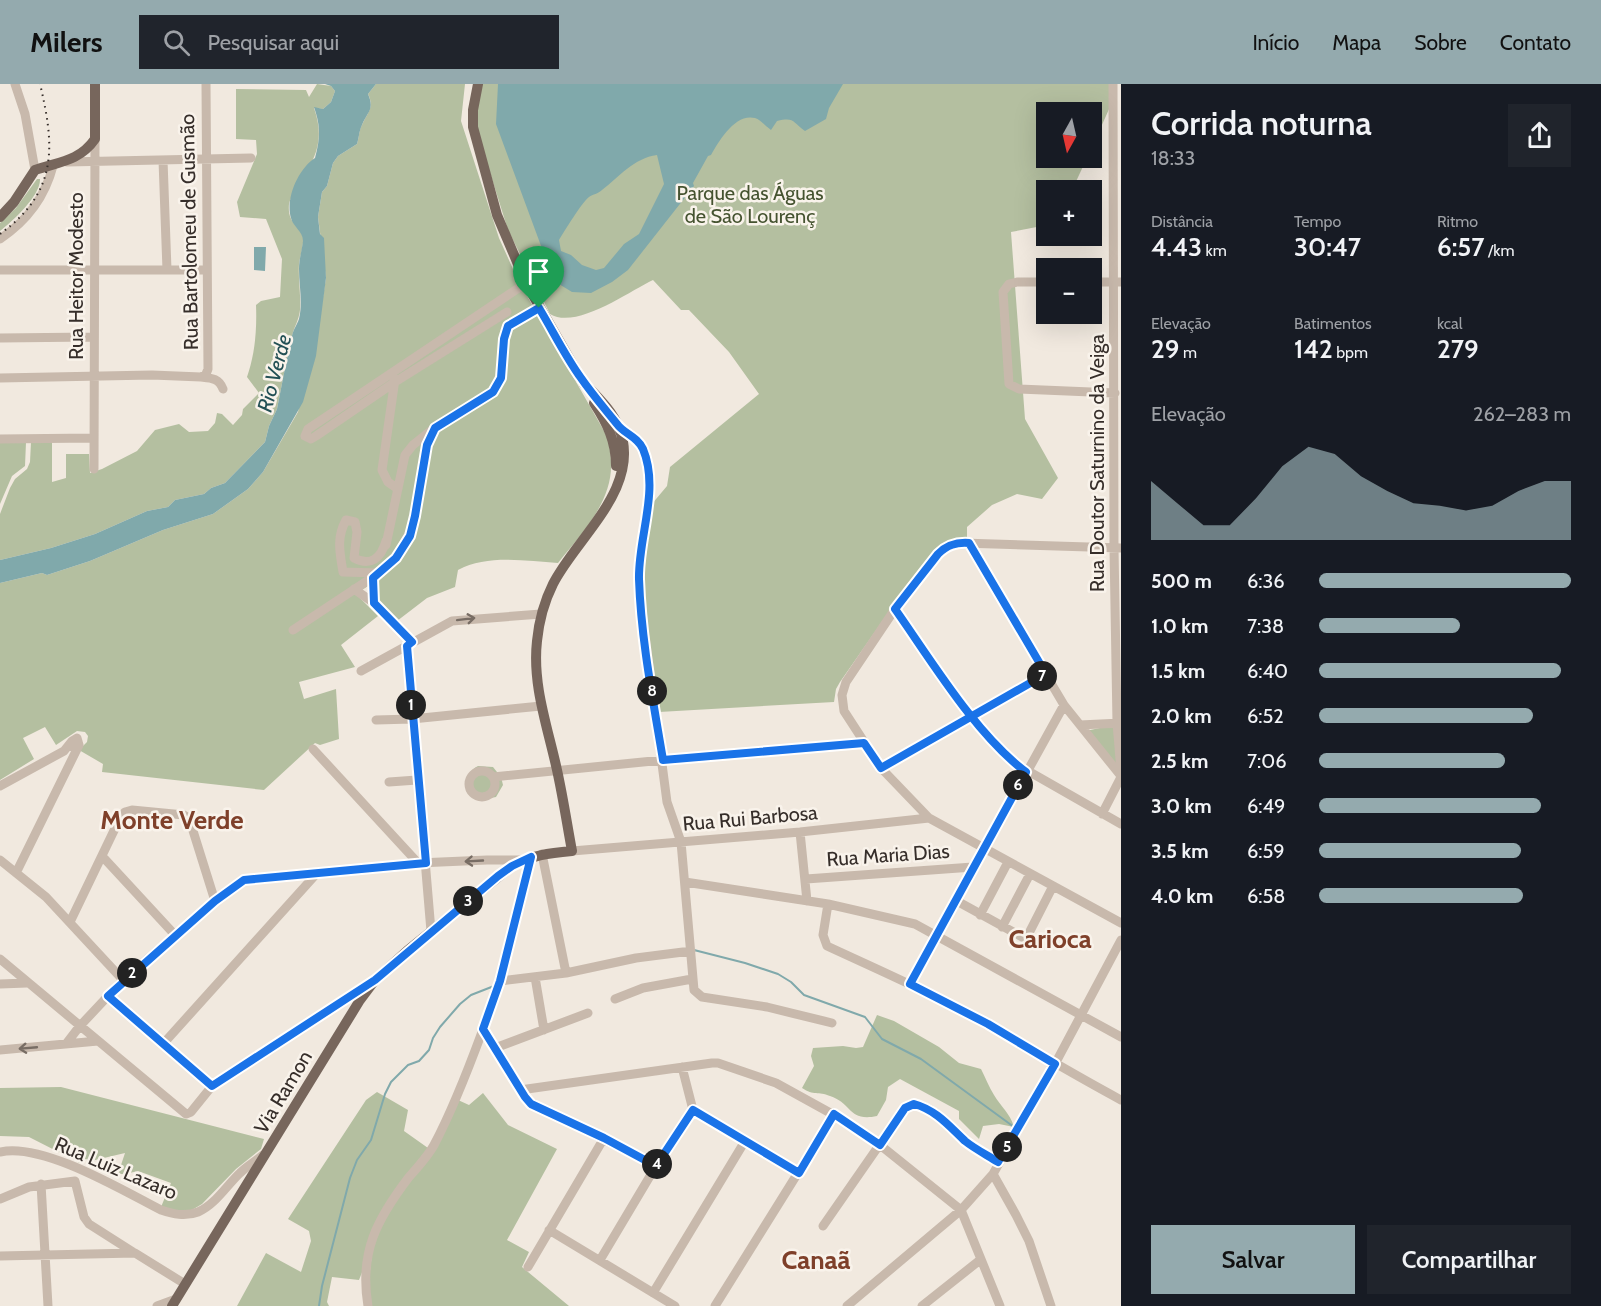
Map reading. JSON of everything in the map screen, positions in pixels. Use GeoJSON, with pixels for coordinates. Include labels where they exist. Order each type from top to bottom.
{"type":"FeatureCollection","features":[{"type":"Feature","properties":{"kind":"main road","name":"Rua Heitor Modesto"},"geometry":{"type":"LineString","coordinates":[[95,84],[95,139]]}},
{"type":"Feature","properties":{"kind":"main road"},"geometry":{"type":"LineString","coordinates":[[476,86],[472,119],[497,214],[526,283],[607,422],[613,438],[616,458],[615,480],[607,504]]}},
{"type":"Feature","properties":{"kind":"main road"},"geometry":{"type":"LineString","coordinates":[[0,217],[14,202],[34,170],[59,164],[79,154],[95,139]]}},
{"type":"Feature","properties":{"kind":"main road"},"geometry":{"type":"LineString","coordinates":[[572,851],[557,770],[541,706],[536,658],[541,614],[558,574],[601,516],[618,487],[622,470],[622,444],[619,427],[607,409],[580,378]]}},
{"type":"Feature","properties":{"kind":"main road","name":"Via Ramon"},"geometry":{"type":"LineString","coordinates":[[174,1302],[360,1000],[375,980],[498,876],[532,857],[572,851]]}},
{"type":"Feature","properties":{"kind":"street"},"geometry":{"type":"LineString","coordinates":[[15,84],[23,103],[34,170]]}},
{"type":"Feature","properties":{"kind":"street","name":"Rua Bartolomeu de Gusmão"},"geometry":{"type":"LineString","coordinates":[[0,378],[94,378],[152,375],[201,377],[206,374],[208,369],[206,84]]}},
{"type":"Feature","properties":{"kind":"street","name":"Rua Doutor Saturnino da Veiga"},"geometry":{"type":"LineString","coordinates":[[1113,84],[1121,771]]}},
{"type":"Feature","properties":{"kind":"street","name":"Rua Heitor Modesto"},"geometry":{"type":"LineString","coordinates":[[93,469],[95,139]]}},
{"type":"Feature","properties":{"kind":"street"},"geometry":{"type":"LineString","coordinates":[[0,239],[25,219],[33,209],[59,164],[94,161],[251,158]]}},
{"type":"Feature","properties":{"kind":"street"},"geometry":{"type":"LineString","coordinates":[[163,160],[167,270]]}},
{"type":"Feature","properties":{"kind":"street"},"geometry":{"type":"LineString","coordinates":[[0,270],[207,270]]}},
{"type":"Feature","properties":{"kind":"street"},"geometry":{"type":"LineString","coordinates":[[1036,282],[1009,284],[1003,291],[1008,380],[1012,387],[1115,393]]}},
{"type":"Feature","properties":{"kind":"street"},"geometry":{"type":"LineString","coordinates":[[507,312],[395,382],[311,439],[305,436],[308,429],[526,283]]}},
{"type":"Feature","properties":{"kind":"street"},"geometry":{"type":"LineString","coordinates":[[376,575],[343,572],[339,547],[341,530],[346,520],[355,522],[357,532],[354,558],[370,561],[380,555],[386,541],[403,462],[408,449],[435,428],[493,392],[501,378],[504,339],[508,326],[539,308]]}},
{"type":"Feature","properties":{"kind":"street"},"geometry":{"type":"LineString","coordinates":[[0,338],[93,337]]}},
{"type":"Feature","properties":{"kind":"street"},"geometry":{"type":"LineString","coordinates":[[396,371],[382,470],[388,482],[398,489]]}},
{"type":"Feature","properties":{"kind":"street"},"geometry":{"type":"LineString","coordinates":[[201,377],[214,378],[223,389]]}},
{"type":"Feature","properties":{"kind":"street"},"geometry":{"type":"LineString","coordinates":[[607,422],[638,440],[648,471],[648,501],[640,553],[639,582],[667,802],[681,842],[694,990],[702,998],[767,1007],[832,1023]]}},
{"type":"Feature","properties":{"kind":"street"},"geometry":{"type":"LineString","coordinates":[[293,630],[376,575],[396,558],[413,526],[426,452],[435,428]]}},
{"type":"Feature","properties":{"kind":"street"},"geometry":{"type":"LineString","coordinates":[[0,439],[93,438]]}},
{"type":"Feature","properties":{"kind":"street"},"geometry":{"type":"LineString","coordinates":[[386,541],[387,549],[396,558]]}},
{"type":"Feature","properties":{"kind":"street"},"geometry":{"type":"LineString","coordinates":[[1118,548],[969,543],[945,547],[895,609],[846,682],[842,695],[843,708],[881,768],[929,818],[1121,923]]}},
{"type":"Feature","properties":{"kind":"street"},"geometry":{"type":"LineString","coordinates":[[969,543],[1064,705],[1121,777],[1102,814]]}},
{"type":"Feature","properties":{"kind":"street"},"geometry":{"type":"LineString","coordinates":[[374,603],[376,575]]}},
{"type":"Feature","properties":{"kind":"street"},"geometry":{"type":"LineString","coordinates":[[354,589],[374,603],[410,644],[412,719],[422,863],[431,931]]}},
{"type":"Feature","properties":{"kind":"street"},"geometry":{"type":"LineString","coordinates":[[895,609],[972,717],[1002,751],[1026,772],[1121,824]]}},
{"type":"Feature","properties":{"kind":"street"},"geometry":{"type":"LineString","coordinates":[[361,671],[442,626],[459,620],[541,614]]}},
{"type":"Feature","properties":{"kind":"street"},"geometry":{"type":"LineString","coordinates":[[881,768],[1046,674]]}},
{"type":"Feature","properties":{"kind":"street"},"geometry":{"type":"LineString","coordinates":[[910,984],[1064,705]]}},
{"type":"Feature","properties":{"kind":"street"},"geometry":{"type":"LineString","coordinates":[[376,720],[412,719],[541,706]]}},
{"type":"Feature","properties":{"kind":"street"},"geometry":{"type":"LineString","coordinates":[[1080,725],[1119,723]]}},
{"type":"Feature","properties":{"kind":"street"},"geometry":{"type":"LineString","coordinates":[[494,777],[864,743]]}},
{"type":"Feature","properties":{"kind":"street"},"geometry":{"type":"LineString","coordinates":[[0,786],[74,745],[16,873]]}},
{"type":"Feature","properties":{"kind":"street"},"geometry":{"type":"LineString","coordinates":[[313,749],[422,863]]}},
{"type":"Feature","properties":{"kind":"street"},"geometry":{"type":"LineString","coordinates":[[1104,756],[1115,755],[1119,749]]}},
{"type":"Feature","properties":{"kind":"street"},"geometry":{"type":"LineString","coordinates":[[389,782],[417,780]]}},
{"type":"Feature","properties":{"kind":"street"},"geometry":{"type":"LineString","coordinates":[[69,922],[121,816],[132,810],[184,815],[191,821],[215,901]]}},
{"type":"Feature","properties":{"kind":"street","name":"Rua Rui Barbosa"},"geometry":{"type":"LineString","coordinates":[[572,851],[800,832],[929,818]]}},
{"type":"Feature","properties":{"kind":"street"},"geometry":{"type":"LineString","coordinates":[[800,832],[807,901]]}},
{"type":"Feature","properties":{"kind":"street"},"geometry":{"type":"LineString","coordinates":[[102,856],[175,935]]}},
{"type":"Feature","properties":{"kind":"street"},"geometry":{"type":"LineString","coordinates":[[66,1044],[123,980],[240,882],[249,879],[422,863],[532,857]]}},
{"type":"Feature","properties":{"kind":"street"},"geometry":{"type":"LineString","coordinates":[[532,857],[566,973]]}},
{"type":"Feature","properties":{"kind":"street"},"geometry":{"type":"LineString","coordinates":[[368,1306],[365,1276],[370,1244],[375,1230],[392,1200],[433,1147],[444,1124],[500,981],[532,857]]}},
{"type":"Feature","properties":{"kind":"street"},"geometry":{"type":"LineString","coordinates":[[0,860],[46,897],[123,980]]}},
{"type":"Feature","properties":{"kind":"street"},"geometry":{"type":"LineString","coordinates":[[980,915],[1008,862]]}},
{"type":"Feature","properties":{"kind":"street","name":"Rua Maria Dias"},"geometry":{"type":"LineString","coordinates":[[806,879],[973,867]]}},
{"type":"Feature","properties":{"kind":"street"},"geometry":{"type":"LineString","coordinates":[[163,1044],[318,872]]}},
{"type":"Feature","properties":{"kind":"street"},"geometry":{"type":"LineString","coordinates":[[1002,927],[1030,874]]}},
{"type":"Feature","properties":{"kind":"street"},"geometry":{"type":"LineString","coordinates":[[685,882],[828,904],[904,920],[936,934],[1121,1037]]}},
{"type":"Feature","properties":{"kind":"street"},"geometry":{"type":"LineString","coordinates":[[955,900],[1020,938],[1028,935],[1053,886]]}},
{"type":"Feature","properties":{"kind":"street"},"geometry":{"type":"LineString","coordinates":[[828,904],[823,935],[827,946],[910,984],[988,1024],[1121,1100]]}},
{"type":"Feature","properties":{"kind":"street"},"geometry":{"type":"LineString","coordinates":[[847,1306],[961,1210],[993,1174],[1121,940]]}},
{"type":"Feature","properties":{"kind":"street"},"geometry":{"type":"LineString","coordinates":[[500,981],[566,973],[636,958],[691,951]]}},
{"type":"Feature","properties":{"kind":"street"},"geometry":{"type":"LineString","coordinates":[[0,959],[182,1113],[191,1112],[212,1086],[375,980]]}},
{"type":"Feature","properties":{"kind":"street"},"geometry":{"type":"LineString","coordinates":[[535,977],[544,1030]]}},
{"type":"Feature","properties":{"kind":"street"},"geometry":{"type":"LineString","coordinates":[[615,999],[643,988],[692,979]]}},
{"type":"Feature","properties":{"kind":"street"},"geometry":{"type":"LineString","coordinates":[[0,984],[27,983]]}},
{"type":"Feature","properties":{"kind":"street"},"geometry":{"type":"LineString","coordinates":[[108,996],[212,1086]]}},
{"type":"Feature","properties":{"kind":"street"},"geometry":{"type":"LineString","coordinates":[[495,1048],[588,1013]]}},
{"type":"Feature","properties":{"kind":"street"},"geometry":{"type":"LineString","coordinates":[[483,1029],[531,1104],[604,1138],[656,1166]]}},
{"type":"Feature","properties":{"kind":"street"},"geometry":{"type":"LineString","coordinates":[[0,1050],[99,1041]]}},
{"type":"Feature","properties":{"kind":"street"},"geometry":{"type":"LineString","coordinates":[[520,1090],[718,1063],[791,1090],[834,1114],[880,1145],[961,1210],[1000,1306]]}},
{"type":"Feature","properties":{"kind":"street"},"geometry":{"type":"LineString","coordinates":[[682,1067],[693,1110],[799,1173]]}},
{"type":"Feature","properties":{"kind":"street"},"geometry":{"type":"LineString","coordinates":[[823,1226],[905,1108],[914,1104],[939,1116],[966,1141],[998,1162]]}},
{"type":"Feature","properties":{"kind":"street"},"geometry":{"type":"LineString","coordinates":[[600,1260],[656,1166],[693,1110]]}},
{"type":"Feature","properties":{"kind":"street"},"geometry":{"type":"LineString","coordinates":[[715,1306],[834,1114]]}},
{"type":"Feature","properties":{"kind":"street"},"geometry":{"type":"LineString","coordinates":[[528,1267],[604,1138]]}},
{"type":"Feature","properties":{"kind":"street"},"geometry":{"type":"LineString","coordinates":[[653,1293],[745,1141]]}},
{"type":"Feature","properties":{"kind":"street","name":"Rua Luiz Lazaro"},"geometry":{"type":"LineString","coordinates":[[0,1152],[11,1149],[28,1151],[84,1171],[161,1210],[186,1215],[198,1212],[208,1205],[242,1172],[268,1152]]}},
{"type":"Feature","properties":{"kind":"street"},"geometry":{"type":"LineString","coordinates":[[0,1199],[17,1190],[41,1184],[75,1181],[84,1171]]}},
{"type":"Feature","properties":{"kind":"street"},"geometry":{"type":"LineString","coordinates":[[993,1174],[1029,1241],[1051,1306]]}},
{"type":"Feature","properties":{"kind":"street"},"geometry":{"type":"LineString","coordinates":[[75,1181],[84,1217],[89,1224],[185,1284]]}},
{"type":"Feature","properties":{"kind":"street"},"geometry":{"type":"LineString","coordinates":[[41,1184],[48,1306]]}},
{"type":"Feature","properties":{"kind":"street"},"geometry":{"type":"LineString","coordinates":[[549,1230],[675,1306]]}},
{"type":"Feature","properties":{"kind":"street"},"geometry":{"type":"LineString","coordinates":[[0,1256],[135,1253]]}},
{"type":"Feature","properties":{"kind":"street"},"geometry":{"type":"LineString","coordinates":[[922,1306],[980,1260]]}},
{"type":"Feature","properties":{"kind":"street"},"geometry":{"type":"LineString","coordinates":[[157,1306],[174,1302]]}},
{"type":"Feature","properties":{"kind":"green space"},"geometry":{"type":"Polygon","coordinates":[[[317,84],[331,86],[335,91],[331,102],[323,109],[314,108],[319,129],[317,148],[289,204],[290,216],[303,237],[299,264],[300,310],[292,336],[277,409],[265,442],[225,483],[211,488],[204,494],[175,500],[168,507],[147,511],[95,534],[51,548],[0,560],[0,514],[15,479],[27,469],[30,462],[31,442],[52,442],[52,482],[66,478],[66,454],[89,454],[90,473],[137,451],[155,430],[179,424],[189,432],[208,431],[215,423],[217,413],[222,414],[233,425],[242,415],[243,409],[259,393],[247,377],[255,342],[256,305],[261,301],[280,297],[282,259],[266,219],[240,217],[237,202],[257,154],[256,140],[236,139],[236,89],[306,90],[309,97],[317,84]]]}},
{"type":"Feature","properties":{"kind":"green space"},"geometry":{"type":"Polygon","coordinates":[[[376,84],[465,84],[461,121],[499,238],[518,280],[608,438],[611,459],[610,477],[607,491],[594,517],[558,563],[494,560],[469,565],[458,570],[455,587],[427,598],[397,621],[376,603],[377,580],[356,594],[378,616],[341,645],[355,667],[299,682],[304,699],[336,689],[339,739],[320,745],[315,743],[264,790],[102,772],[103,764],[79,750],[87,742],[88,736],[85,732],[77,731],[56,745],[45,727],[23,738],[34,759],[0,780],[0,583],[42,573],[47,575],[90,561],[163,530],[213,514],[248,489],[263,472],[298,412],[322,303],[326,278],[318,217],[322,192],[327,186],[333,163],[338,156],[357,144],[371,103],[368,94],[376,84]]]}},
{"type":"Feature","properties":{"kind":"green space","name":"Parque das Águas de São Lourenç"},"geometry":{"type":"Polygon","coordinates":[[[481,84],[1110,84],[1110,107],[1102,125],[1102,102],[1036,102],[1036,168],[1082,168],[1077,180],[1036,180],[1036,227],[1011,232],[1025,419],[1058,478],[1042,499],[1017,494],[992,505],[967,527],[967,540],[950,541],[939,546],[893,606],[840,682],[836,689],[834,702],[659,712],[644,597],[651,505],[667,486],[670,467],[759,394],[729,352],[689,310],[681,310],[653,280],[587,313],[561,318],[550,314],[508,230],[477,131],[475,110],[481,84]]]}},
{"type":"Feature","properties":{"kind":"green space"},"geometry":{"type":"Polygon","coordinates":[[[37,179],[40,179],[39,185],[31,200],[0,231],[0,223],[16,208],[37,179]]]}},
{"type":"Feature","properties":{"kind":"green space"},"geometry":{"type":"Polygon","coordinates":[[[0,442],[26,442],[25,466],[12,476],[0,504],[0,442]]]}},
{"type":"Feature","properties":{"kind":"green space"},"geometry":{"type":"Polygon","coordinates":[[[1115,725],[1117,767],[1085,731],[1115,725]]]}},
{"type":"Feature","properties":{"kind":"green space"},"geometry":{"type":"Polygon","coordinates":[[[478,766],[493,767],[501,777],[503,785],[496,797],[480,800],[468,788],[469,774],[478,766]]]}},
{"type":"Feature","properties":{"kind":"green space"},"geometry":{"type":"Polygon","coordinates":[[[877,1015],[894,1021],[939,1047],[959,1063],[981,1069],[992,1092],[1008,1114],[1014,1127],[999,1124],[983,1126],[979,1139],[959,1119],[959,1111],[900,1079],[888,1087],[886,1100],[877,1116],[868,1117],[855,1114],[837,1099],[802,1088],[814,1066],[811,1056],[813,1048],[863,1047],[877,1015]]]}},
{"type":"Feature","properties":{"kind":"green space"},"geometry":{"type":"Polygon","coordinates":[[[61,1087],[264,1139],[261,1149],[236,1169],[202,1204],[192,1210],[182,1212],[161,1207],[171,1183],[138,1171],[118,1174],[125,1153],[91,1161],[86,1159],[80,1163],[29,1137],[0,1136],[0,1088],[61,1087]]]}},
{"type":"Feature","properties":{"kind":"green space"},"geometry":{"type":"Polygon","coordinates":[[[377,1092],[408,1110],[404,1131],[428,1148],[394,1191],[359,1280],[332,1277],[327,1302],[329,1306],[237,1306],[266,1253],[301,1272],[311,1241],[309,1231],[288,1219],[366,1100],[377,1092]]]}},
{"type":"Feature","properties":{"kind":"green space"},"geometry":{"type":"Polygon","coordinates":[[[483,1093],[508,1125],[557,1149],[507,1240],[529,1252],[522,1267],[569,1306],[371,1306],[368,1287],[374,1237],[458,1100],[469,1105],[483,1093]]]}},
{"type":"Feature","properties":{"kind":"water"},"geometry":{"type":"Polygon","coordinates":[[[325,84],[376,84],[368,94],[371,104],[370,111],[361,127],[357,144],[338,156],[333,163],[327,186],[322,192],[318,217],[320,234],[324,238],[326,278],[316,356],[303,402],[263,472],[248,489],[213,514],[163,530],[90,561],[47,575],[42,573],[0,583],[0,560],[51,548],[95,534],[147,511],[168,507],[175,500],[204,494],[211,488],[225,483],[265,442],[277,409],[287,358],[300,313],[299,265],[303,241],[291,218],[290,202],[299,176],[315,158],[319,133],[314,107],[323,109],[331,102],[335,91],[331,86],[325,84]]]}},
{"type":"Feature","properties":{"kind":"water"},"geometry":{"type":"Polygon","coordinates":[[[498,84],[843,84],[829,108],[826,119],[805,131],[793,121],[787,120],[777,121],[771,130],[755,118],[741,120],[734,124],[708,156],[693,183],[694,186],[628,270],[591,293],[572,292],[554,281],[496,124],[498,84]],[[657,155],[634,164],[586,200],[559,240],[561,251],[571,255],[582,265],[596,270],[604,268],[624,244],[639,234],[664,184],[657,155]]]}},
{"type":"Feature","properties":{"kind":"water"},"geometry":{"type":"Polygon","coordinates":[[[254,247],[266,247],[265,271],[254,270],[254,247]]]}},
{"type":"Feature","properties":{"kind":"waterway"},"geometry":{"type":"LineString","coordinates":[[694,950],[778,974],[791,982],[804,995],[865,1017],[882,1039],[921,1059],[1014,1127]]}},
{"type":"Feature","properties":{"kind":"waterway"},"geometry":{"type":"LineString","coordinates":[[319,1306],[350,1178],[357,1160],[371,1140],[391,1082],[408,1065],[419,1061],[429,1050],[440,1027],[460,1004],[471,995],[494,986]]}},
{"type":"Feature","properties":{"kind":"railway"},"geometry":{"type":"LineString","coordinates":[[0,234],[33,202],[42,185],[47,167],[48,128],[40,84]]}},
{"type":"Feature","properties":{"kind":"district","name":"Monte Verde"},"geometry":{"type":"Point","coordinates":[172,820]}},
{"type":"Feature","properties":{"kind":"district","name":"Carioca"},"geometry":{"type":"Point","coordinates":[1050,939]}},
{"type":"Feature","properties":{"kind":"district","name":"Canaã"},"geometry":{"type":"Point","coordinates":[816,1260]}},
{"type":"Feature","properties":{"kind":"route"},"geometry":{"type":"LineString","coordinates":[[539,308],[508,326],[504,339],[501,378],[493,392],[435,428],[430,436],[410,536],[396,558],[373,578],[374,603],[412,642],[407,646],[426,863],[244,880],[215,901],[123,980],[108,996],[212,1086],[375,980],[498,876],[522,860],[531,857],[500,981],[483,1029],[531,1104],[604,1138],[656,1166],[693,1110],[799,1173],[834,1114],[880,1145],[905,1108],[914,1104],[939,1116],[976,1149],[998,1162],[1055,1064],[988,1024],[910,984],[1026,772],[1002,751],[972,717],[895,609],[945,547],[969,543],[1046,674],[972,717],[881,768],[864,743],[663,760],[643,626],[639,582],[640,553],[648,501],[648,471],[645,457],[638,440],[619,427],[580,378],[539,308]]}},
{"type":"Feature","properties":{"kind":"water label","name":"Rio Verde"},"geometry":{"type":"Point","coordinates":[274,373]}}]}
